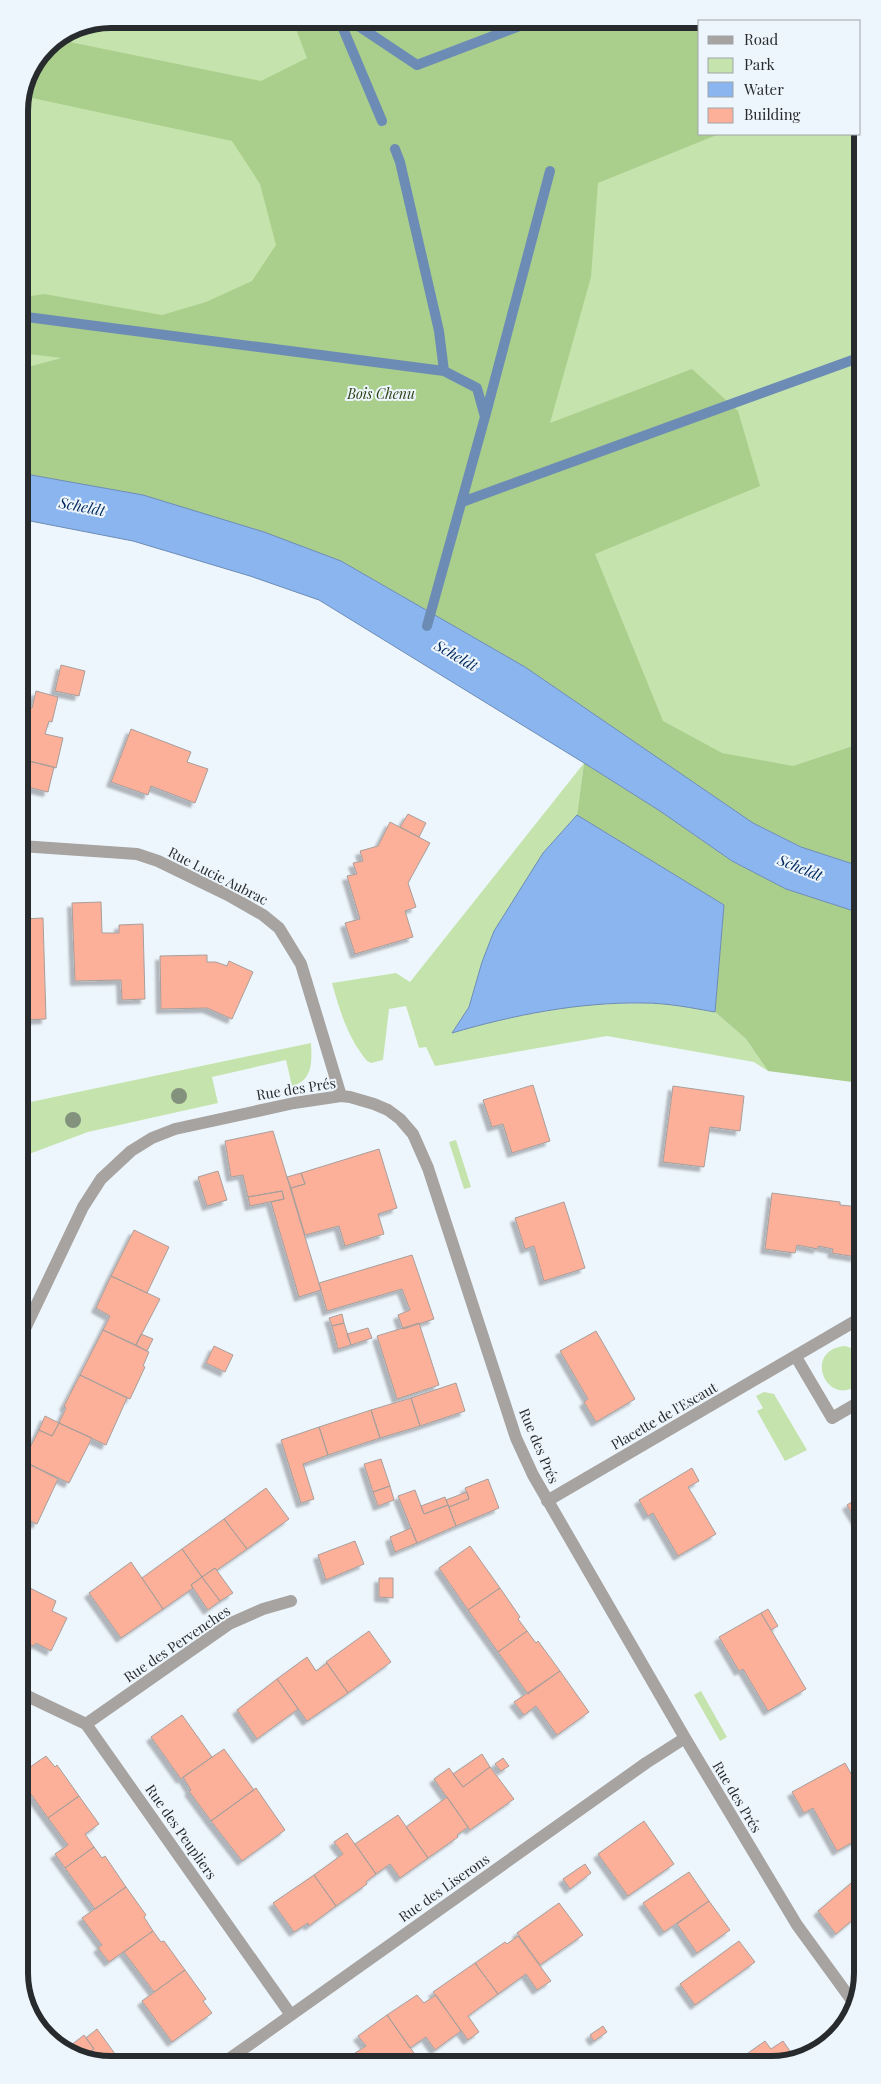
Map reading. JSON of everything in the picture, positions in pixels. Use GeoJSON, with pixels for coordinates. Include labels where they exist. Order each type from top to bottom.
{"type":"FeatureCollection","features":[{"type":"Feature","properties":{"kind":"street","name":"Rue Lucie Aubrac"},"geometry":{"type":"LineString","coordinates":[[28,846],[108,850],[137,854],[158,861],[228,895],[279,928],[301,964],[341,1096]]}},
{"type":"Feature","properties":{"kind":"street","name":"Rue des Prés"},"geometry":{"type":"LineString","coordinates":[[28,1323],[83,1207],[101,1179],[131,1151],[152,1138],[174,1129],[200,1122],[294,1102],[341,1096],[360,1099],[388,1110],[412,1134],[428,1168],[516,1438],[547,1501],[797,1925],[850,1998]]}},
{"type":"Feature","properties":{"kind":"street","name":"Placette de l'Escaut"},"geometry":{"type":"LineString","coordinates":[[547,1501],[854,1322]]}},
{"type":"Feature","properties":{"kind":"street"},"geometry":{"type":"LineString","coordinates":[[796,1357],[832,1418],[854,1404]]}},
{"type":"Feature","properties":{"kind":"street","name":"Rue des Pervenches"},"geometry":{"type":"LineString","coordinates":[[86,1724],[229,1624],[263,1609],[291,1601]]}},
{"type":"Feature","properties":{"kind":"street","name":"Rue des Peupliers"},"geometry":{"type":"LineString","coordinates":[[28,1696],[86,1724],[291,2015]]}},
{"type":"Feature","properties":{"kind":"street","name":"Rue des Liserons"},"geometry":{"type":"LineString","coordinates":[[233,2056],[638,1768],[685,1738]]}},
{"type":"Feature","properties":{"kind":"green space","name":"Bois Chenu"},"geometry":{"type":"Polygon","coordinates":[[[110,28],[698,28],[698,135],[854,135],[854,864],[753,823],[525,667],[341,561],[143,495],[28,474],[28,105],[30,89],[36,74],[45,60],[64,41],[94,29],[110,28]]]}},
{"type":"Feature","properties":{"kind":"green space","name":"Bois Chenu"},"geometry":{"type":"Polygon","coordinates":[[[295,28],[698,28],[698,135],[717,135],[598,183],[591,277],[550,423],[692,369],[738,411],[760,486],[595,554],[663,721],[722,753],[793,766],[854,746],[854,864],[801,847],[753,823],[525,667],[341,561],[264,532],[143,495],[28,474],[28,367],[62,358],[28,354],[28,297],[44,294],[162,315],[206,302],[252,281],[276,245],[260,184],[232,141],[29,97],[36,74],[45,60],[64,41],[261,81],[307,58],[295,28]]]}},
{"type":"Feature","properties":{"kind":"green space"},"geometry":{"type":"Polygon","coordinates":[[[584,763],[577,815],[543,853],[482,962],[469,1007],[452,1033],[492,1021],[580,1005],[672,1004],[715,1012],[746,1039],[768,1071],[754,1062],[607,1036],[435,1066],[426,1047],[419,1048],[406,1006],[389,1009],[383,1060],[371,1063],[367,1061],[350,1034],[332,983],[396,973],[410,982],[584,763]]]}},
{"type":"Feature","properties":{"kind":"green space"},"geometry":{"type":"Polygon","coordinates":[[[584,763],[660,811],[732,861],[786,889],[854,911],[854,1082],[768,1071],[746,1039],[715,1012],[724,905],[577,815],[584,763]]]}},
{"type":"Feature","properties":{"kind":"green space"},"geometry":{"type":"Polygon","coordinates":[[[311,1043],[311,1063],[308,1075],[304,1080],[292,1086],[286,1060],[212,1077],[218,1103],[88,1132],[28,1154],[28,1103],[311,1043]]]}},
{"type":"Feature","properties":{"kind":"green space"},"geometry":{"type":"Polygon","coordinates":[[[456,1140],[471,1187],[464,1189],[449,1142],[456,1140]]]}},
{"type":"Feature","properties":{"kind":"green space"},"geometry":{"type":"Polygon","coordinates":[[[846,1346],[854,1350],[854,1386],[849,1389],[838,1390],[830,1385],[824,1377],[822,1367],[824,1357],[832,1350],[846,1346]]]}},
{"type":"Feature","properties":{"kind":"green space"},"geometry":{"type":"Polygon","coordinates":[[[764,1392],[774,1394],[807,1450],[785,1461],[757,1411],[763,1408],[756,1396],[764,1392]]]}},
{"type":"Feature","properties":{"kind":"green space"},"geometry":{"type":"Polygon","coordinates":[[[701,1691],[727,1737],[720,1741],[694,1695],[701,1691]]]}},
{"type":"Feature","properties":{"kind":"water","name":"Scheldt"},"geometry":{"type":"Polygon","coordinates":[[[28,474],[143,495],[264,532],[341,561],[525,667],[753,823],[801,847],[854,864],[854,911],[786,889],[732,861],[660,811],[319,600],[250,576],[133,541],[28,521],[28,474]]]}},
{"type":"Feature","properties":{"kind":"water"},"geometry":{"type":"Polygon","coordinates":[[[577,815],[724,905],[715,1012],[652,1003],[619,1003],[571,1007],[522,1015],[452,1033],[469,1007],[482,962],[494,931],[543,853],[577,815]]]}},
{"type":"Feature","properties":{"kind":"building"},"geometry":{"type":"Polygon","coordinates":[[[61,665],[85,671],[79,696],[55,691],[61,665]]]}},
{"type":"Feature","properties":{"kind":"building"},"geometry":{"type":"Polygon","coordinates":[[[36,691],[58,697],[52,722],[49,721],[45,734],[63,738],[56,768],[28,761],[28,707],[32,708],[36,691]]]}},
{"type":"Feature","properties":{"kind":"building"},"geometry":{"type":"Polygon","coordinates":[[[131,729],[191,752],[187,762],[208,769],[195,803],[151,786],[148,795],[111,782],[131,729]]]}},
{"type":"Feature","properties":{"kind":"building"},"geometry":{"type":"Polygon","coordinates":[[[29,761],[54,767],[48,792],[28,787],[29,761]]]}},
{"type":"Feature","properties":{"kind":"building"},"geometry":{"type":"Polygon","coordinates":[[[408,814],[426,823],[419,837],[400,827],[408,814]]]}},
{"type":"Feature","properties":{"kind":"building"},"geometry":{"type":"Polygon","coordinates":[[[390,822],[430,843],[408,883],[416,907],[405,911],[413,937],[355,954],[345,923],[360,919],[347,876],[357,874],[353,863],[363,861],[360,851],[378,846],[390,822]]]}},
{"type":"Feature","properties":{"kind":"building"},"geometry":{"type":"Polygon","coordinates":[[[101,902],[102,933],[119,933],[119,925],[143,924],[145,999],[122,1000],[121,980],[75,981],[72,903],[101,902]]]}},
{"type":"Feature","properties":{"kind":"building"},"geometry":{"type":"Polygon","coordinates":[[[43,918],[46,1019],[28,1020],[28,919],[43,918]]]}},
{"type":"Feature","properties":{"kind":"building"},"geometry":{"type":"Polygon","coordinates":[[[207,955],[207,962],[216,962],[227,966],[229,961],[253,972],[232,1019],[207,1008],[161,1009],[160,956],[207,955]]]}},
{"type":"Feature","properties":{"kind":"building"},"geometry":{"type":"Polygon","coordinates":[[[533,1085],[550,1141],[512,1153],[503,1124],[492,1127],[483,1100],[533,1085]]]}},
{"type":"Feature","properties":{"kind":"building"},"geometry":{"type":"Polygon","coordinates":[[[673,1086],[744,1096],[740,1131],[710,1127],[704,1167],[663,1162],[673,1086]]]}},
{"type":"Feature","properties":{"kind":"building"},"geometry":{"type":"Polygon","coordinates":[[[273,1131],[321,1290],[299,1297],[271,1202],[284,1199],[282,1191],[248,1197],[243,1175],[231,1177],[225,1141],[273,1131]]]}},
{"type":"Feature","properties":{"kind":"building"},"geometry":{"type":"Polygon","coordinates":[[[379,1149],[397,1208],[378,1214],[384,1234],[345,1246],[339,1226],[305,1235],[291,1188],[305,1184],[301,1173],[379,1149]]]}},
{"type":"Feature","properties":{"kind":"building"},"geometry":{"type":"Polygon","coordinates":[[[218,1171],[227,1200],[207,1206],[198,1177],[218,1171]]]}},
{"type":"Feature","properties":{"kind":"building"},"geometry":{"type":"Polygon","coordinates":[[[301,1173],[305,1184],[291,1188],[287,1177],[301,1173]]]}},
{"type":"Feature","properties":{"kind":"building"},"geometry":{"type":"Polygon","coordinates":[[[282,1191],[284,1199],[250,1206],[248,1197],[282,1191]]]}},
{"type":"Feature","properties":{"kind":"building"},"geometry":{"type":"Polygon","coordinates":[[[772,1193],[840,1202],[840,1205],[854,1206],[854,1257],[832,1253],[833,1249],[818,1246],[818,1249],[797,1245],[795,1253],[765,1249],[772,1193]]]}},
{"type":"Feature","properties":{"kind":"building"},"geometry":{"type":"Polygon","coordinates":[[[564,1202],[585,1268],[544,1281],[534,1246],[525,1249],[515,1218],[564,1202]]]}},
{"type":"Feature","properties":{"kind":"building"},"geometry":{"type":"Polygon","coordinates":[[[134,1230],[169,1247],[147,1293],[111,1276],[134,1230]]]}},
{"type":"Feature","properties":{"kind":"building"},"geometry":{"type":"Polygon","coordinates":[[[412,1255],[434,1319],[403,1329],[398,1315],[410,1310],[402,1289],[327,1311],[319,1283],[412,1255]]]}},
{"type":"Feature","properties":{"kind":"building"},"geometry":{"type":"Polygon","coordinates":[[[111,1276],[160,1299],[136,1345],[103,1330],[110,1316],[96,1308],[111,1276]]]}},
{"type":"Feature","properties":{"kind":"building"},"geometry":{"type":"Polygon","coordinates":[[[342,1314],[344,1323],[332,1326],[329,1318],[342,1314]]]}},
{"type":"Feature","properties":{"kind":"building"},"geometry":{"type":"Polygon","coordinates":[[[344,1323],[351,1345],[338,1349],[332,1326],[344,1323]]]}},
{"type":"Feature","properties":{"kind":"building"},"geometry":{"type":"Polygon","coordinates":[[[419,1323],[439,1385],[397,1399],[377,1336],[419,1323]]]}},
{"type":"Feature","properties":{"kind":"building"},"geometry":{"type":"Polygon","coordinates":[[[368,1328],[372,1338],[351,1345],[347,1334],[368,1328]]]}},
{"type":"Feature","properties":{"kind":"building"},"geometry":{"type":"Polygon","coordinates":[[[103,1330],[149,1352],[143,1366],[145,1367],[130,1399],[80,1375],[103,1330]]]}},
{"type":"Feature","properties":{"kind":"building"},"geometry":{"type":"Polygon","coordinates":[[[596,1331],[635,1399],[596,1422],[584,1402],[588,1399],[560,1351],[596,1331]]]}},
{"type":"Feature","properties":{"kind":"building"},"geometry":{"type":"Polygon","coordinates":[[[141,1334],[153,1339],[147,1351],[136,1345],[141,1334]]]}},
{"type":"Feature","properties":{"kind":"building"},"geometry":{"type":"Polygon","coordinates":[[[214,1346],[233,1355],[225,1372],[206,1363],[214,1346]]]}},
{"type":"Feature","properties":{"kind":"building"},"geometry":{"type":"Polygon","coordinates":[[[80,1375],[127,1398],[106,1445],[59,1423],[66,1408],[64,1406],[80,1375]]]}},
{"type":"Feature","properties":{"kind":"building"},"geometry":{"type":"Polygon","coordinates":[[[456,1383],[465,1411],[420,1426],[411,1398],[456,1383]]]}},
{"type":"Feature","properties":{"kind":"building"},"geometry":{"type":"Polygon","coordinates":[[[411,1398],[420,1426],[380,1438],[371,1410],[411,1398]]]}},
{"type":"Feature","properties":{"kind":"building"},"geometry":{"type":"Polygon","coordinates":[[[371,1410],[380,1438],[328,1455],[319,1427],[371,1410]]]}},
{"type":"Feature","properties":{"kind":"building"},"geometry":{"type":"Polygon","coordinates":[[[45,1416],[59,1423],[52,1436],[39,1430],[45,1416]]]}},
{"type":"Feature","properties":{"kind":"building"},"geometry":{"type":"Polygon","coordinates":[[[59,1423],[92,1438],[69,1483],[28,1463],[28,1451],[39,1430],[52,1436],[59,1423]]]}},
{"type":"Feature","properties":{"kind":"building"},"geometry":{"type":"Polygon","coordinates":[[[319,1427],[328,1455],[303,1464],[314,1499],[301,1503],[281,1440],[319,1427]]]}},
{"type":"Feature","properties":{"kind":"building"},"geometry":{"type":"Polygon","coordinates":[[[381,1459],[390,1486],[373,1492],[364,1464],[381,1459]]]}},
{"type":"Feature","properties":{"kind":"building"},"geometry":{"type":"Polygon","coordinates":[[[28,1464],[58,1479],[37,1524],[28,1520],[28,1464]]]}},
{"type":"Feature","properties":{"kind":"building"},"geometry":{"type":"Polygon","coordinates":[[[692,1468],[699,1481],[688,1487],[716,1534],[678,1556],[653,1513],[648,1516],[639,1500],[692,1468]]]}},
{"type":"Feature","properties":{"kind":"building"},"geometry":{"type":"Polygon","coordinates":[[[488,1479],[499,1508],[456,1526],[449,1507],[469,1499],[465,1488],[488,1479]]]}},
{"type":"Feature","properties":{"kind":"building"},"geometry":{"type":"Polygon","coordinates":[[[390,1486],[394,1500],[378,1506],[373,1492],[390,1486]]]}},
{"type":"Feature","properties":{"kind":"building"},"geometry":{"type":"Polygon","coordinates":[[[266,1488],[289,1519],[247,1549],[224,1519],[266,1488]]]}},
{"type":"Feature","properties":{"kind":"building"},"geometry":{"type":"Polygon","coordinates":[[[415,1490],[424,1514],[448,1505],[456,1526],[417,1543],[398,1496],[415,1490]]]}},
{"type":"Feature","properties":{"kind":"building"},"geometry":{"type":"Polygon","coordinates":[[[467,1492],[469,1499],[449,1507],[446,1500],[467,1492]]]}},
{"type":"Feature","properties":{"kind":"building"},"geometry":{"type":"Polygon","coordinates":[[[445,1497],[448,1505],[424,1514],[421,1506],[445,1497]]]}},
{"type":"Feature","properties":{"kind":"building"},"geometry":{"type":"Polygon","coordinates":[[[854,1500],[854,1516],[847,1505],[854,1500]]]}},
{"type":"Feature","properties":{"kind":"building"},"geometry":{"type":"Polygon","coordinates":[[[224,1519],[247,1549],[217,1570],[215,1568],[202,1577],[182,1549],[224,1519]]]}},
{"type":"Feature","properties":{"kind":"building"},"geometry":{"type":"Polygon","coordinates":[[[411,1528],[417,1543],[395,1552],[390,1537],[411,1528]]]}},
{"type":"Feature","properties":{"kind":"building"},"geometry":{"type":"Polygon","coordinates":[[[355,1541],[364,1564],[326,1580],[318,1555],[355,1541]]]}},
{"type":"Feature","properties":{"kind":"building"},"geometry":{"type":"Polygon","coordinates":[[[470,1546],[500,1588],[468,1610],[439,1568],[470,1546]]]}},
{"type":"Feature","properties":{"kind":"building"},"geometry":{"type":"Polygon","coordinates":[[[182,1549],[202,1577],[191,1585],[193,1588],[163,1609],[142,1578],[182,1549]]]}},
{"type":"Feature","properties":{"kind":"building"},"geometry":{"type":"Polygon","coordinates":[[[131,1562],[163,1609],[121,1638],[89,1593],[131,1562]]]}},
{"type":"Feature","properties":{"kind":"building"},"geometry":{"type":"Polygon","coordinates":[[[215,1568],[233,1593],[220,1601],[202,1577],[215,1568]]]}},
{"type":"Feature","properties":{"kind":"building"},"geometry":{"type":"Polygon","coordinates":[[[202,1577],[220,1601],[208,1610],[191,1585],[202,1577]]]}},
{"type":"Feature","properties":{"kind":"building"},"geometry":{"type":"Polygon","coordinates":[[[379,1578],[393,1578],[393,1598],[379,1597],[379,1578]]]}},
{"type":"Feature","properties":{"kind":"building"},"geometry":{"type":"Polygon","coordinates":[[[28,1587],[56,1601],[52,1611],[67,1618],[51,1651],[36,1643],[34,1646],[28,1643],[28,1587]]]}},
{"type":"Feature","properties":{"kind":"building"},"geometry":{"type":"Polygon","coordinates":[[[500,1588],[520,1617],[518,1619],[527,1631],[498,1652],[468,1610],[500,1588]]]}},
{"type":"Feature","properties":{"kind":"building"},"geometry":{"type":"Polygon","coordinates":[[[768,1609],[778,1626],[771,1630],[761,1613],[768,1609]]]}},
{"type":"Feature","properties":{"kind":"building"},"geometry":{"type":"Polygon","coordinates":[[[761,1613],[806,1689],[768,1711],[743,1669],[739,1671],[719,1637],[761,1613]]]}},
{"type":"Feature","properties":{"kind":"building"},"geometry":{"type":"Polygon","coordinates":[[[369,1631],[391,1662],[348,1693],[326,1662],[369,1631]]]}},
{"type":"Feature","properties":{"kind":"building"},"geometry":{"type":"Polygon","coordinates":[[[527,1631],[536,1643],[538,1641],[560,1671],[528,1694],[498,1652],[527,1631]]]}},
{"type":"Feature","properties":{"kind":"building"},"geometry":{"type":"Polygon","coordinates":[[[307,1657],[316,1671],[327,1663],[348,1693],[307,1721],[277,1679],[307,1657]]]}},
{"type":"Feature","properties":{"kind":"building"},"geometry":{"type":"Polygon","coordinates":[[[560,1671],[589,1712],[557,1735],[536,1706],[524,1715],[514,1702],[560,1671]]]}},
{"type":"Feature","properties":{"kind":"building"},"geometry":{"type":"Polygon","coordinates":[[[277,1679],[298,1709],[257,1739],[237,1710],[277,1679]]]}},
{"type":"Feature","properties":{"kind":"building"},"geometry":{"type":"Polygon","coordinates":[[[182,1715],[212,1757],[181,1779],[151,1737],[182,1715]]]}},
{"type":"Feature","properties":{"kind":"building"},"geometry":{"type":"Polygon","coordinates":[[[224,1749],[254,1790],[211,1821],[189,1791],[191,1790],[183,1777],[224,1749]]]}},
{"type":"Feature","properties":{"kind":"building"},"geometry":{"type":"Polygon","coordinates":[[[482,1754],[490,1767],[463,1787],[453,1774],[482,1754]]]}},
{"type":"Feature","properties":{"kind":"building"},"geometry":{"type":"Polygon","coordinates":[[[46,1756],[55,1767],[57,1765],[79,1796],[48,1818],[28,1790],[28,1769],[46,1756]]]}},
{"type":"Feature","properties":{"kind":"building"},"geometry":{"type":"Polygon","coordinates":[[[503,1758],[509,1766],[501,1771],[495,1764],[503,1758]]]}},
{"type":"Feature","properties":{"kind":"building"},"geometry":{"type":"Polygon","coordinates":[[[845,1763],[854,1779],[854,1841],[837,1851],[813,1808],[804,1813],[792,1792],[845,1763]]]}},
{"type":"Feature","properties":{"kind":"building"},"geometry":{"type":"Polygon","coordinates":[[[490,1767],[514,1799],[470,1830],[434,1779],[449,1768],[463,1787],[490,1767]]]}},
{"type":"Feature","properties":{"kind":"building"},"geometry":{"type":"Polygon","coordinates":[[[256,1788],[285,1830],[242,1861],[211,1821],[256,1788]]]}},
{"type":"Feature","properties":{"kind":"building"},"geometry":{"type":"Polygon","coordinates":[[[79,1796],[99,1824],[85,1834],[94,1847],[65,1868],[55,1854],[68,1845],[48,1818],[79,1796]]]}},
{"type":"Feature","properties":{"kind":"building"},"geometry":{"type":"Polygon","coordinates":[[[447,1797],[468,1827],[457,1835],[458,1837],[428,1858],[406,1827],[447,1797]]]}},
{"type":"Feature","properties":{"kind":"building"},"geometry":{"type":"Polygon","coordinates":[[[398,1815],[428,1858],[400,1878],[390,1864],[376,1874],[355,1844],[398,1815]]]}},
{"type":"Feature","properties":{"kind":"building"},"geometry":{"type":"Polygon","coordinates":[[[644,1821],[674,1864],[628,1896],[598,1854],[644,1821]]]}},
{"type":"Feature","properties":{"kind":"building"},"geometry":{"type":"Polygon","coordinates":[[[347,1833],[376,1874],[366,1882],[367,1884],[336,1906],[314,1875],[343,1854],[334,1842],[347,1833]]]}},
{"type":"Feature","properties":{"kind":"building"},"geometry":{"type":"Polygon","coordinates":[[[94,1847],[102,1858],[105,1856],[126,1887],[95,1909],[65,1868],[94,1847]]]}},
{"type":"Feature","properties":{"kind":"building"},"geometry":{"type":"Polygon","coordinates":[[[585,1864],[591,1873],[570,1889],[563,1879],[585,1864]]]}},
{"type":"Feature","properties":{"kind":"building"},"geometry":{"type":"Polygon","coordinates":[[[689,1872],[709,1901],[664,1932],[643,1903],[689,1872]]]}},
{"type":"Feature","properties":{"kind":"building"},"geometry":{"type":"Polygon","coordinates":[[[314,1875],[336,1906],[309,1926],[308,1923],[294,1932],[273,1903],[314,1875]]]}},
{"type":"Feature","properties":{"kind":"building"},"geometry":{"type":"Polygon","coordinates":[[[854,1881],[854,1919],[836,1934],[818,1911],[854,1881]]]}},
{"type":"Feature","properties":{"kind":"building"},"geometry":{"type":"Polygon","coordinates":[[[126,1887],[146,1915],[144,1917],[153,1931],[109,1962],[98,1948],[102,1945],[82,1918],[126,1887]]]}},
{"type":"Feature","properties":{"kind":"building"},"geometry":{"type":"Polygon","coordinates":[[[709,1901],[730,1930],[697,1953],[677,1924],[709,1901]]]}},
{"type":"Feature","properties":{"kind":"building"},"geometry":{"type":"Polygon","coordinates":[[[559,1903],[583,1935],[540,1965],[517,1933],[559,1903]]]}},
{"type":"Feature","properties":{"kind":"building"},"geometry":{"type":"Polygon","coordinates":[[[153,1931],[161,1942],[164,1941],[185,1970],[154,1992],[124,1952],[153,1931]]]}},
{"type":"Feature","properties":{"kind":"building"},"geometry":{"type":"Polygon","coordinates":[[[518,1936],[551,1981],[537,1990],[526,1974],[498,1994],[475,1963],[505,1942],[507,1944],[518,1936]]]}},
{"type":"Feature","properties":{"kind":"building"},"geometry":{"type":"Polygon","coordinates":[[[739,1941],[755,1962],[695,2005],[680,1984],[739,1941]]]}},
{"type":"Feature","properties":{"kind":"building"},"geometry":{"type":"Polygon","coordinates":[[[475,1963],[498,1994],[468,2016],[479,2032],[468,2040],[433,1992],[475,1963]]]}},
{"type":"Feature","properties":{"kind":"building"},"geometry":{"type":"Polygon","coordinates":[[[185,1970],[206,1999],[203,2001],[212,2013],[172,2042],[142,2001],[185,1970]]]}},
{"type":"Feature","properties":{"kind":"building"},"geometry":{"type":"Polygon","coordinates":[[[417,1995],[424,2003],[436,1995],[461,2031],[435,2050],[426,2037],[410,2048],[387,2015],[417,1995]]]}},
{"type":"Feature","properties":{"kind":"building"},"geometry":{"type":"Polygon","coordinates":[[[387,2015],[416,2056],[353,2056],[366,2046],[358,2036],[387,2015]]]}},
{"type":"Feature","properties":{"kind":"building"},"geometry":{"type":"Polygon","coordinates":[[[603,2026],[607,2032],[594,2041],[590,2035],[603,2026]]]}},
{"type":"Feature","properties":{"kind":"building"},"geometry":{"type":"Polygon","coordinates":[[[97,2029],[116,2056],[88,2053],[94,2049],[86,2038],[97,2029]]]}},
{"type":"Feature","properties":{"kind":"building"},"geometry":{"type":"Polygon","coordinates":[[[84,2035],[94,2049],[88,2053],[71,2046],[84,2035]]]}},
{"type":"Feature","properties":{"kind":"building"},"geometry":{"type":"Polygon","coordinates":[[[765,2041],[771,2049],[783,2041],[792,2053],[782,2056],[744,2056],[765,2041]]]}},
{"type":"Feature","properties":{"kind":"waterway"},"geometry":{"type":"LineString","coordinates":[[343,28],[382,121]]}},
{"type":"Feature","properties":{"kind":"waterway"},"geometry":{"type":"LineString","coordinates":[[362,28],[417,65],[514,28]]}},
{"type":"Feature","properties":{"kind":"waterway"},"geometry":{"type":"LineString","coordinates":[[395,149],[400,162],[439,331],[444,371],[477,388],[485,417],[427,626]]}},
{"type":"Feature","properties":{"kind":"waterway"},"geometry":{"type":"LineString","coordinates":[[485,417],[550,171]]}},
{"type":"Feature","properties":{"kind":"waterway"},"geometry":{"type":"LineString","coordinates":[[28,317],[444,371]]}},
{"type":"Feature","properties":{"kind":"waterway"},"geometry":{"type":"LineString","coordinates":[[462,502],[854,359]]}}]}
